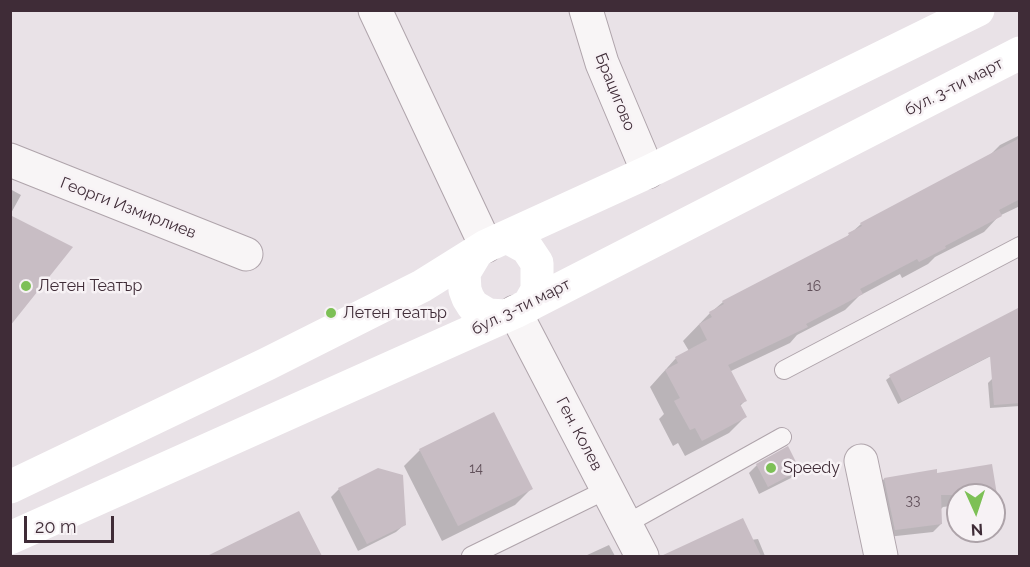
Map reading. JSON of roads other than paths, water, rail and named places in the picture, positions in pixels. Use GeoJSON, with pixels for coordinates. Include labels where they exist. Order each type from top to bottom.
{"type":"FeatureCollection","features":[{"type":"Feature","properties":{"kind":"main road"},"geometry":{"type":"LineString","coordinates":[[10,487],[422,286],[490,245],[648,172],[967,13]]}},
{"type":"Feature","properties":{"kind":"main road","name":"бул. 3-ти март"},"geometry":{"type":"LineString","coordinates":[[10,538],[516,311],[1020,53]]}},
{"type":"Feature","properties":{"kind":"main road"},"geometry":{"type":"LineString","coordinates":[[490,245],[527,248],[537,263],[537,290],[516,311],[488,315],[473,306],[468,298],[464,273],[490,245]]}},
{"type":"Feature","properties":{"kind":"street"},"geometry":{"type":"LineString","coordinates":[[375,10],[490,245]]}},
{"type":"Feature","properties":{"kind":"street","name":"Брацигово"},"geometry":{"type":"LineString","coordinates":[[586,10],[603,63],[648,172]]}},
{"type":"Feature","properties":{"kind":"street","name":"Георги Измирлиев"},"geometry":{"type":"LineString","coordinates":[[10,160],[246,254]]}},
{"type":"Feature","properties":{"kind":"street","name":"Ген. Колев"},"geometry":{"type":"LineString","coordinates":[[516,311],[642,556]]}},
{"type":"Feature","properties":{"kind":"street"},"geometry":{"type":"LineString","coordinates":[[861,461],[881,556]]}},
{"type":"Feature","properties":{"kind":"lane"},"geometry":{"type":"LineString","coordinates":[[783,370],[1020,246]]}},
{"type":"Feature","properties":{"kind":"lane"},"geometry":{"type":"LineString","coordinates":[[626,524],[782,437]]}},
{"type":"Feature","properties":{"kind":"lane"},"geometry":{"type":"LineString","coordinates":[[471,556],[608,489]]}},
{"type":"Feature","properties":{"kind":"place","name":"Летен Театър"},"geometry":{"type":"Point","coordinates":[26,286]}},
{"type":"Feature","properties":{"kind":"place","name":"Летен театър"},"geometry":{"type":"Point","coordinates":[331,313]}},
{"type":"Feature","properties":{"kind":"place","name":"Speedy"},"geometry":{"type":"Point","coordinates":[771,468]}}]}
